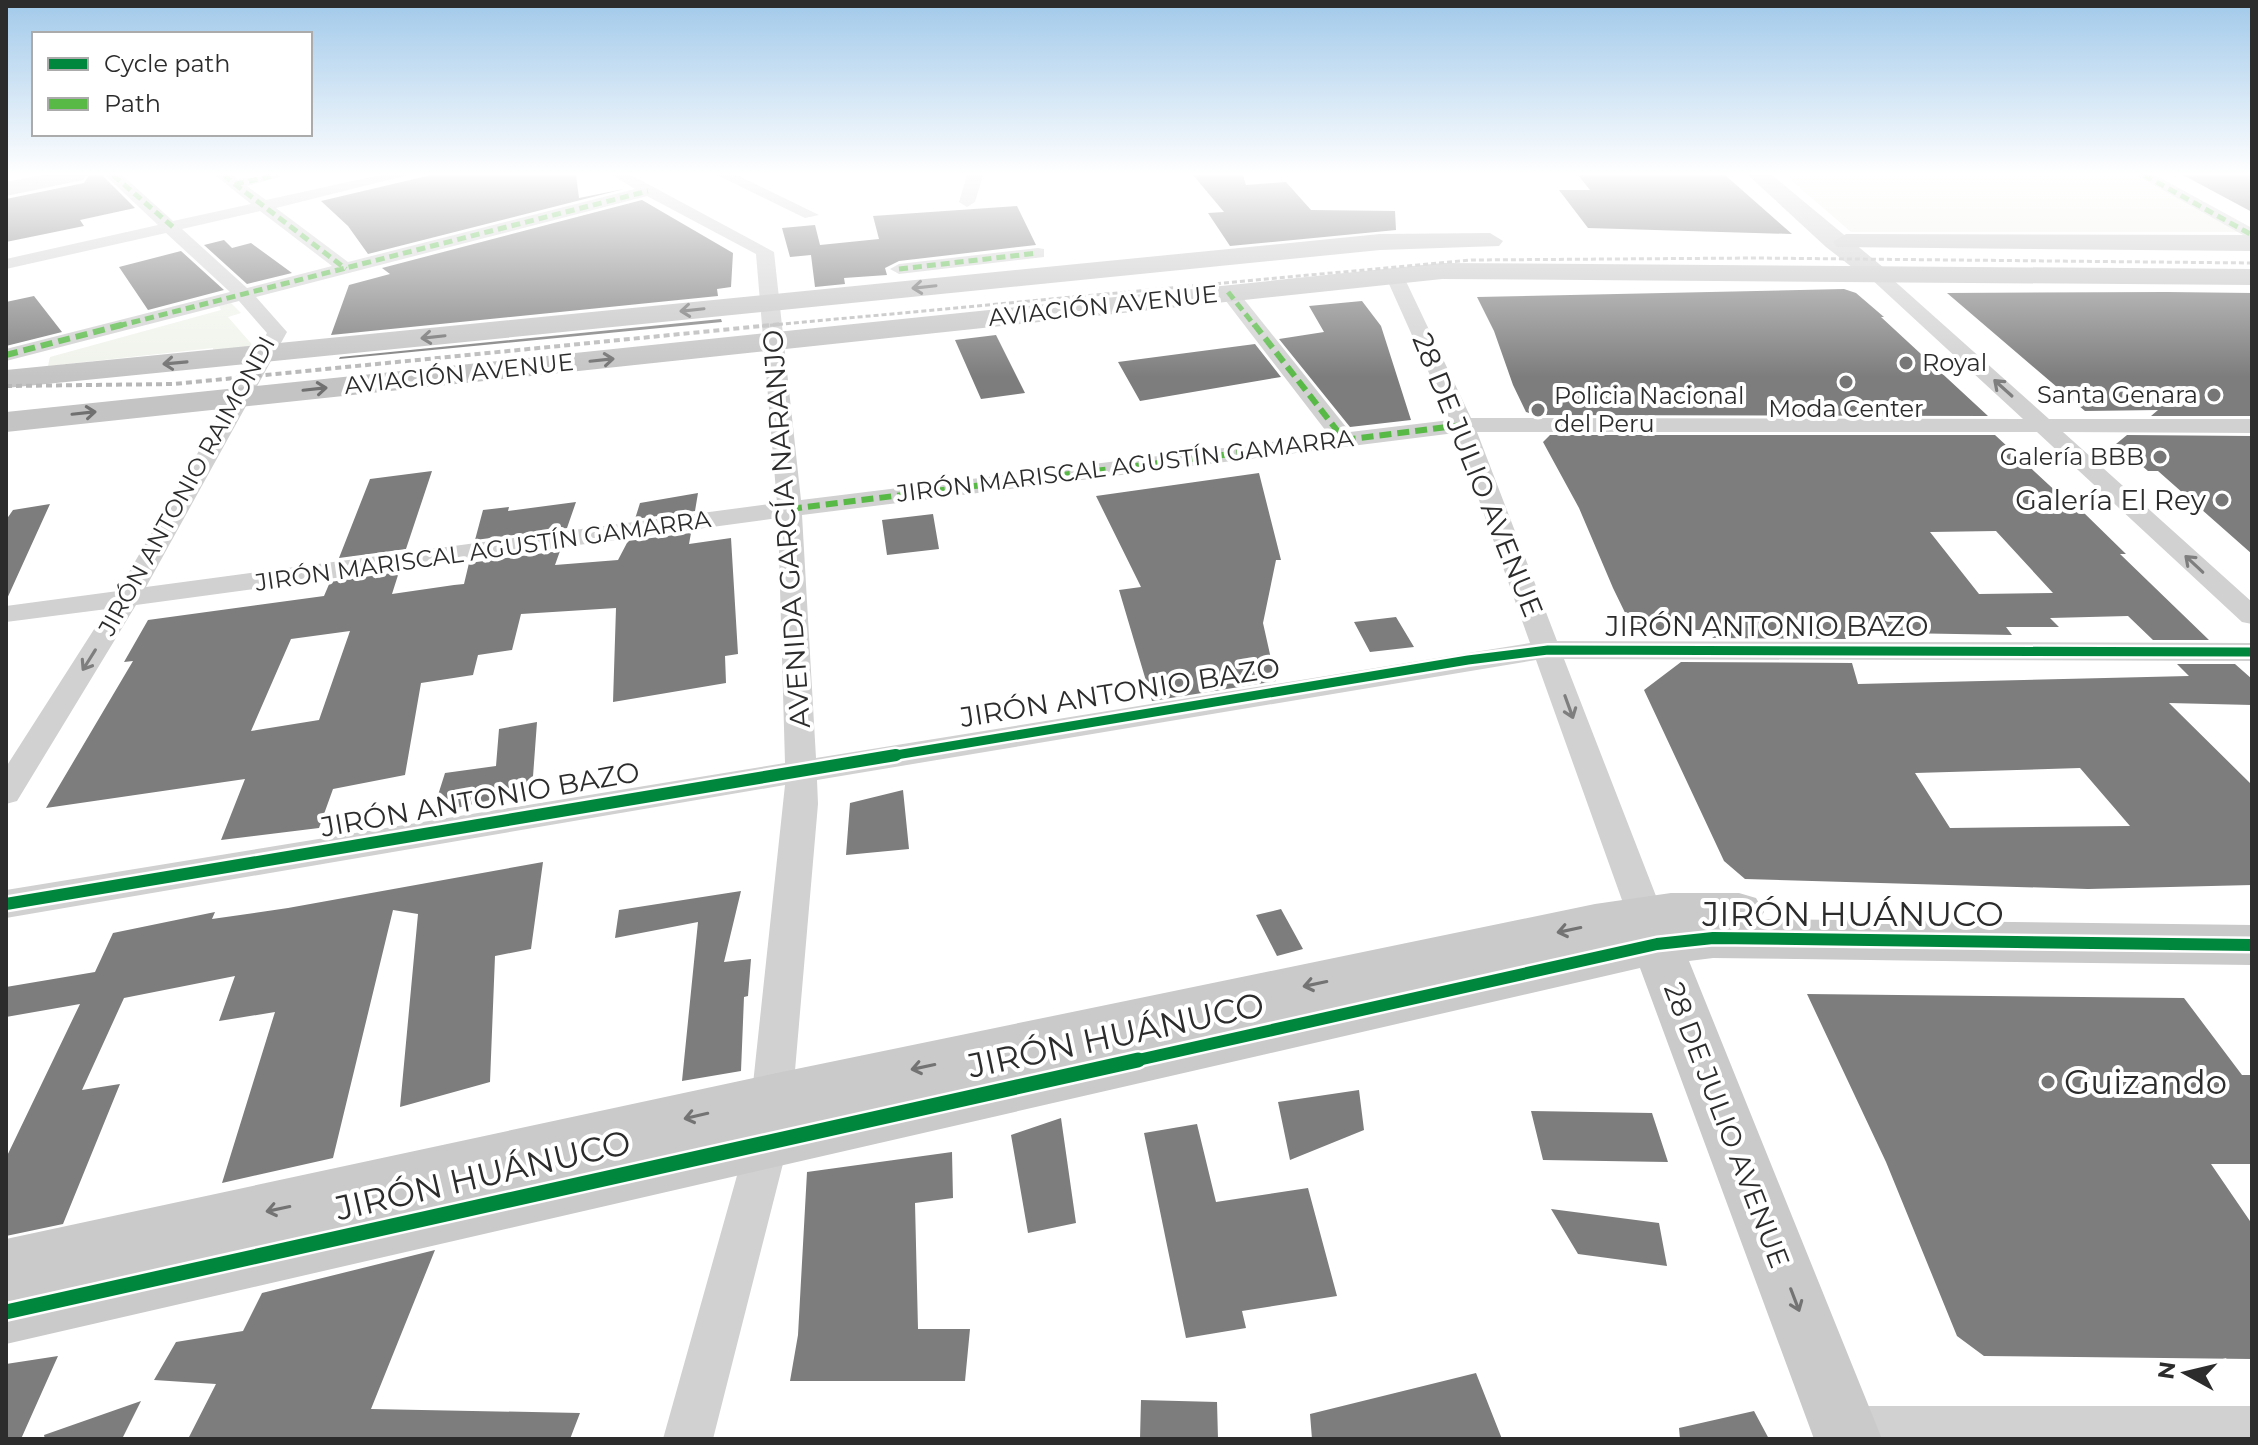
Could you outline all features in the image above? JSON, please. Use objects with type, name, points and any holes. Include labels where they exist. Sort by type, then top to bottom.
[{"type":"main road","name":"AVIACIÓN AVENUE","points":[[6,379],[1376,242]]},
{"type":"main road","name":"28 DE JULIO AVENUE","points":[[1380,242],[1394,275]]},
{"type":"main road","points":[[1394,275],[1414,266],[1419,242]]},
{"type":"main road","points":[[2015,242],[2252,243]]},
{"type":"main road","name":"AVIACIÓN AVENUE","points":[[6,422],[1442,271],[2252,277]]},
{"type":"street","points":[[6,264],[103,242]]},
{"type":"street","name":"JIRÓN ANTONIO RAIMONDI","points":[[6,793],[127,598],[277,332],[189,242]]},
{"type":"street","points":[[311,242],[346,269]]},
{"type":"street","points":[[6,355],[449,242]]},
{"type":"street","name":"AVENIDA GARCÍA NARANJO","points":[[688,1439],[770,1119],[803,769],[790,509],[771,342],[765,252],[747,242]]},
{"type":"street","points":[[1835,242],[1875,273],[2252,616]]},
{"type":"street","points":[[899,269],[1038,253]]},
{"type":"street","name":"28 DE JULIO AVENUE","points":[[1394,275],[1463,425],[1651,929],[1847,1435]]},
{"type":"street","points":[[1228,292],[1343,438]]},
{"type":"street","name":"JIRÓN MARISCAL AGUSTÍN GAMARRA","points":[[6,614],[790,509],[1463,425],[2252,426]]},
{"type":"street","name":"JIRÓN ANTONIO BAZO","points":[[6,904],[1452,662],[1548,650],[2252,652]]},
{"type":"street","name":"JIRÓN HUÁNUCO","points":[[6,1270],[770,1119],[1651,929],[2252,917]]},
{"type":"street","name":"JIRÓN HUÁNUCO","points":[[1651,929],[1713,938],[2252,945]]},
{"type":"street","name":"JIRÓN HUÁNUCO","points":[[6,1312],[770,1119]]},
{"type":"street","points":[[1847,1435],[2252,1431]]},
{"type":"shaded area","points":[[231,303],[241,313],[228,317],[255,348],[213,352],[213,348],[48,366],[50,357],[221,310],[219,306]]},
{"type":"building","points":[[226,242],[232,248],[251,243],[292,273],[247,284],[204,245]]},
{"type":"building","points":[[360,242],[414,242],[368,254]]},
{"type":"building","points":[[480,242],[715,242],[733,253],[731,287],[717,289],[718,296],[331,335],[349,285],[390,274],[382,268]]},
{"type":"building","points":[[786,242],[819,242],[820,245],[1035,242],[1036,245],[899,261],[885,268],[887,275],[844,278],[845,284],[815,287],[811,255],[790,257]]},
{"type":"building","points":[[1228,242],[1267,242],[1230,246]]},
{"type":"building","points":[[181,251],[224,290],[148,310],[119,267]]},
{"type":"building","points":[[1844,289],[1856,293],[1884,317],[1881,317],[1988,416],[1536,415],[1526,412],[1477,297]]},
{"type":"building","points":[[1947,293],[2252,293],[2252,416],[2151,416],[2158,410],[2085,411]]},
{"type":"building","points":[[34,296],[62,332],[6,346],[6,302]]},
{"type":"building","points":[[1362,301],[1381,326],[1411,420],[1350,427],[1279,339],[1324,332],[1309,306]]},
{"type":"building","points":[[721,319],[722,322],[339,359],[340,357]]},
{"type":"building","points":[[996,335],[1025,393],[981,399],[955,340]]},
{"type":"building","points":[[1255,344],[1281,377],[1140,401],[1118,362]]},
{"type":"building","points":[[1550,435],[1995,435],[2076,510],[2081,510],[2126,554],[2120,554],[2209,640],[2153,640],[2128,616],[2050,618],[2059,627],[2006,627],[2012,635],[1844,632],[1846,639],[1712,638],[1724,630],[1643,630],[1630,623],[1579,508],[1543,442]],"holes":[[[1996,531],[2053,593],[1979,594],[1930,532]]]},
{"type":"building","points":[[2127,435],[2252,436],[2252,554],[2158,471],[2148,471],[2116,444]]},
{"type":"building","points":[[432,471],[406,549],[339,558],[370,479]]},
{"type":"building","points":[[1259,473],[1281,560],[1276,560],[1263,623],[1276,681],[1152,701],[1119,590],[1141,587],[1096,496]]},
{"type":"building","points":[[698,493],[695,511],[635,519],[640,503]]},
{"type":"building","points":[[576,502],[567,528],[475,540],[483,510],[509,507],[508,511]]},
{"type":"building","points":[[50,504],[6,601],[6,520],[13,510]]},
{"type":"building","points":[[933,514],[939,549],[887,555],[882,520]]},
{"type":"building","points":[[691,533],[689,544],[731,538],[738,654],[725,656],[726,683],[613,702],[616,608],[521,614],[512,650],[478,655],[473,675],[421,683],[405,775],[333,789],[319,828],[221,840],[245,779],[46,808],[133,661],[124,662],[148,620],[324,596],[330,582],[399,572],[392,594],[464,584],[469,563],[560,551],[555,565],[618,560],[628,541]],"holes":[[[350,631],[319,720],[251,731],[291,639]]]},
{"type":"building","points":[[1396,617],[1414,647],[1370,652],[1354,622]]},
{"type":"building","points":[[1681,662],[1852,663],[1858,684],[2189,676],[2177,664],[2235,664],[2252,679],[2252,705],[2169,703],[2252,785],[2252,885],[2088,889],[1745,879],[1724,861],[1644,690]],"holes":[[[2080,768],[2130,826],[1950,828],[1915,773]]]},
{"type":"building","points":[[537,722],[532,790],[432,814],[445,773],[496,766],[499,729]]},
{"type":"building","points":[[903,790],[909,849],[846,855],[850,803]]},
{"type":"building","points":[[543,862],[531,949],[495,956],[490,1082],[400,1107],[418,914],[393,910],[333,1158],[222,1183],[275,1012],[219,1021],[235,976],[124,998],[82,1090],[120,1084],[63,1224],[6,1236],[6,1158],[80,1004],[6,1017],[6,987],[95,972],[113,933],[215,912],[212,919]]},
{"type":"building","points":[[741,891],[724,962],[751,959],[748,996],[744,997],[741,1071],[682,1081],[698,922],[615,938],[619,910]]},
{"type":"building","points":[[1281,909],[1303,949],[1277,956],[1256,915]]},
{"type":"building","points":[[1807,994],[2184,998],[2242,1075],[2252,1075],[2252,1164],[2211,1164],[2252,1224],[2252,1359],[1984,1356],[1957,1336],[1886,1162]]},
{"type":"building","points":[[1359,1090],[1364,1130],[1290,1160],[1278,1102]]},
{"type":"building","points":[[1531,1111],[1652,1113],[1668,1162],[1543,1160]]},
{"type":"building","points":[[1061,1118],[1076,1223],[1028,1233],[1011,1135]]},
{"type":"building","points":[[1197,1124],[1216,1202],[1308,1188],[1337,1296],[1242,1311],[1246,1328],[1186,1338],[1144,1133]]},
{"type":"building","points":[[952,1152],[953,1198],[915,1203],[918,1329],[970,1329],[965,1381],[790,1381],[798,1335],[807,1172]]},
{"type":"building","points":[[1551,1209],[1659,1223],[1667,1266],[1578,1254]]},
{"type":"building","points":[[435,1250],[371,1409],[580,1413],[570,1439],[188,1439],[216,1384],[154,1380],[176,1342],[243,1331],[262,1293]]},
{"type":"building","points":[[58,1356],[21,1439],[6,1439],[6,1364]]},
{"type":"building","points":[[1476,1373],[1502,1439],[1312,1439],[1310,1414]]},
{"type":"building","points":[[1141,1400],[1217,1402],[1218,1439],[1140,1439]]},
{"type":"building","points":[[141,1401],[122,1439],[45,1439],[44,1435]]},
{"type":"building","points":[[1754,1411],[1769,1439],[1680,1439],[1679,1428]]},
{"type":"railway","points":[[762,326],[1471,260],[1755,258],[2252,263]]},
{"type":"railway","points":[[6,386],[174,384],[782,324]]},
{"type":"marked path","points":[[311,242],[346,269]]},
{"type":"marked path","points":[[6,355],[447,242]]},
{"type":"marked path","points":[[899,269],[1038,253]]},
{"type":"marked path","points":[[1228,292],[1343,438]]},
{"type":"marked path","points":[[790,509],[1463,425]]},
{"type":"cycle path","points":[[6,904],[1468,660],[1548,650],[2252,652]]},
{"type":"cycle path","points":[[6,1312],[1657,944],[1713,938],[2252,945]]},
{"type":"place","name":"Royal","points":[[1906,363]]},
{"type":"place","name":"Moda Center","points":[[1846,382]]},
{"type":"place","name":"Santa Genara","points":[[2214,395]]},
{"type":"place","name":"Policia Nacional del Peru","points":[[1538,410]]},
{"type":"place","name":"Galería BBB","points":[[2160,457]]},
{"type":"place","name":"Galería El Rey","points":[[2222,500]]},
{"type":"place","name":"Guizando","points":[[2048,1082]]}]
